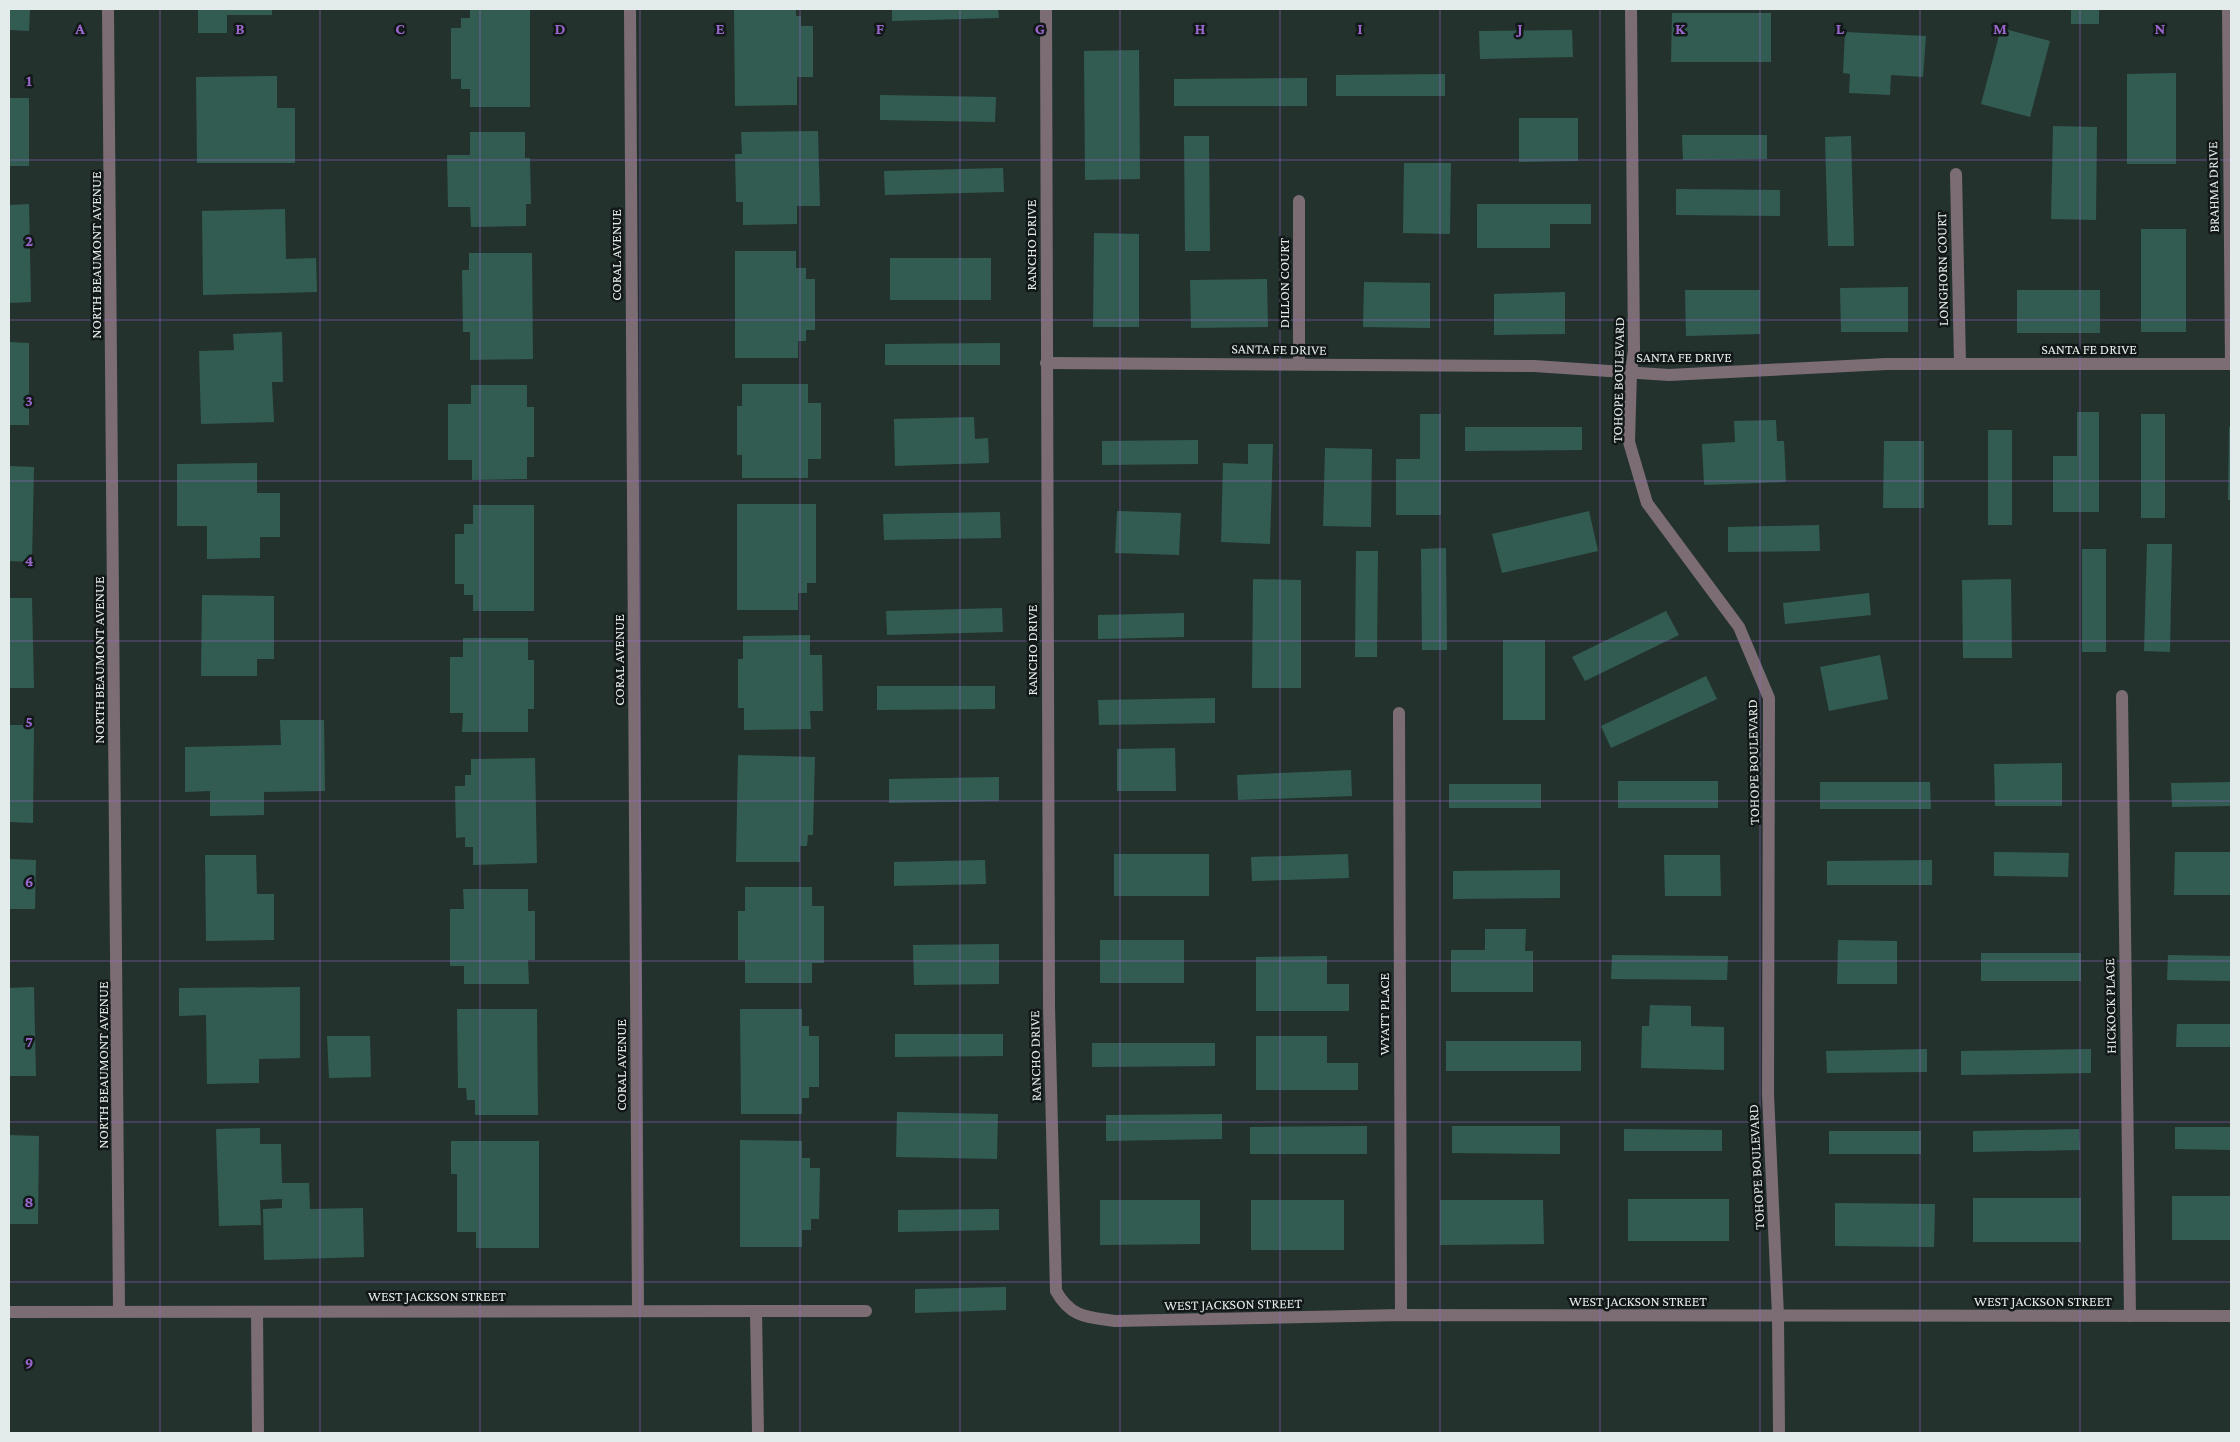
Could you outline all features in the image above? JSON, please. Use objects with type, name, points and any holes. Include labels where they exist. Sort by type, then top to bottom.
[{"type":"street","name":"NORTH BEAUMONT AVENUE","points":[[108,9],[120,1311]]},
{"type":"street","name":"CORAL AVENUE","points":[[630,9],[638,1311]]},
{"type":"street","name":"RANCHO DRIVE","points":[[1046,9],[1049,1006],[1056,1291]]},
{"type":"street","name":"TOHOPE BOULEVARD","points":[[1631,9],[1634,350],[1631,372],[1629,442],[1647,503],[1739,627],[1769,698],[1768,1094],[1778,1316],[1779,1433]]},
{"type":"street","name":"BRAHMA DRIVE","points":[[2228,9],[2231,364]]},
{"type":"street","name":"LONGHORN COURT","points":[[1956,174],[1960,364]]},
{"type":"street","name":"DILLON COURT","points":[[1299,201],[1299,364]]},
{"type":"street","name":"SANTA FE DRIVE","points":[[1046,363],[1534,366],[1669,375],[1886,364],[2231,364]]},
{"type":"street","name":"HICKOCK PLACE","points":[[2122,696],[2130,1316]]},
{"type":"street","name":"WYATT PLACE","points":[[1399,713],[1401,1315]]},
{"type":"street","name":"WEST JACKSON STREET","points":[[1056,1291],[1063,1304],[1081,1316],[1115,1321],[1401,1315],[2231,1316]]},
{"type":"street","name":"WEST JACKSON STREET","points":[[9,1312],[866,1311]]},
{"type":"street","points":[[257,1312],[258,1433]]},
{"type":"street","points":[[756,1312],[758,1433]]},
{"type":"building","points":[[9,9],[30,9],[29,31],[9,30]]},
{"type":"building","points":[[198,9],[272,9],[272,15],[227,15],[227,33],[198,33]]},
{"type":"building","points":[[470,9],[530,9],[530,107],[470,107],[470,89],[461,89],[461,79],[451,79],[451,28],[461,28],[461,18],[470,18]]},
{"type":"building","points":[[734,9],[796,9],[796,16],[801,16],[801,26],[813,26],[813,77],[797,77],[797,105],[735,106]]},
{"type":"building","points":[[892,9],[998,9],[999,18],[892,21]]},
{"type":"building","points":[[2071,9],[2099,9],[2099,24],[2071,24]]},
{"type":"building","points":[[1672,13],[1771,13],[1771,62],[1671,62]]},
{"type":"building","points":[[2001,28],[2050,41],[2030,117],[1981,104]]},
{"type":"building","points":[[1572,30],[1573,57],[1480,59],[1479,31]]},
{"type":"building","points":[[1845,32],[1926,36],[1923,77],[1891,75],[1890,95],[1849,93],[1850,74],[1843,73]]},
{"type":"building","points":[[1139,50],[1140,179],[1085,180],[1084,51]]},
{"type":"building","points":[[2176,73],[2176,164],[2127,164],[2127,74]]},
{"type":"building","points":[[1445,74],[1445,96],[1336,96],[1336,75]]},
{"type":"building","points":[[277,76],[277,108],[295,108],[295,163],[197,163],[196,77]]},
{"type":"building","points":[[1307,78],[1307,106],[1174,106],[1174,79]]},
{"type":"building","points":[[880,95],[996,97],[995,122],[880,120]]},
{"type":"building","points":[[9,98],[29,98],[29,166],[9,166]]},
{"type":"building","points":[[1519,118],[1578,118],[1578,161],[1519,162]]},
{"type":"building","points":[[2053,126],[2097,127],[2096,220],[2051,219]]},
{"type":"building","points":[[818,131],[820,206],[797,206],[797,224],[743,225],[743,202],[736,202],[735,154],[742,154],[741,132]]},
{"type":"building","points":[[470,132],[525,132],[525,158],[530,158],[531,204],[526,204],[526,226],[471,227],[470,207],[448,207],[447,155],[470,155]]},
{"type":"building","points":[[1682,135],[1767,135],[1767,159],[1683,160]]},
{"type":"building","points":[[1184,136],[1209,136],[1210,251],[1185,251]]},
{"type":"building","points":[[1851,136],[1854,246],[1828,246],[1825,137]]},
{"type":"building","points":[[1404,163],[1451,163],[1450,234],[1403,233]]},
{"type":"building","points":[[1003,168],[1004,192],[885,195],[884,171]]},
{"type":"building","points":[[1676,189],[1780,190],[1780,216],[1676,215]]},
{"type":"building","points":[[29,204],[31,302],[9,303],[9,205]]},
{"type":"building","points":[[1477,204],[1591,204],[1591,224],[1550,224],[1550,248],[1477,248]]},
{"type":"building","points":[[285,209],[286,259],[316,258],[317,292],[203,295],[202,211]]},
{"type":"building","points":[[2141,229],[2186,229],[2186,332],[2141,332]]},
{"type":"building","points":[[1094,233],[1139,234],[1139,327],[1093,327]]},
{"type":"building","points":[[735,251],[796,251],[796,268],[806,268],[806,279],[815,279],[815,330],[806,330],[806,341],[798,341],[798,358],[735,358]]},
{"type":"building","points":[[469,253],[532,253],[533,359],[470,360],[470,332],[463,332],[462,270],[469,270]]},
{"type":"building","points":[[890,258],[991,258],[991,300],[890,300]]},
{"type":"building","points":[[1267,279],[1268,327],[1191,328],[1190,280]]},
{"type":"building","points":[[1364,282],[1430,283],[1430,328],[1363,327]]},
{"type":"building","points":[[1908,287],[1908,332],[1841,332],[1840,288]]},
{"type":"building","points":[[1685,290],[1760,290],[1760,334],[1686,336]]},
{"type":"building","points":[[2017,290],[2100,290],[2100,333],[2017,333]]},
{"type":"building","points":[[1565,292],[1565,334],[1494,335],[1494,294]]},
{"type":"building","points":[[282,332],[283,382],[272,382],[274,422],[201,424],[199,351],[234,350],[233,334]]},
{"type":"building","points":[[9,342],[29,343],[29,425],[9,425]]},
{"type":"building","points":[[1000,343],[1000,365],[885,365],[885,344]]},
{"type":"building","points":[[742,384],[808,384],[808,403],[821,403],[821,459],[808,459],[808,478],[742,478],[742,455],[737,455],[737,406],[742,406]]},
{"type":"building","points":[[471,385],[527,385],[527,407],[534,407],[534,457],[527,457],[527,479],[472,480],[472,460],[448,460],[448,404],[471,404]]},
{"type":"building","points":[[2077,412],[2099,412],[2099,512],[2053,512],[2053,456],[2077,456]]},
{"type":"building","points":[[1420,414],[1441,414],[1441,515],[1396,515],[1396,459],[1420,459]]},
{"type":"building","points":[[2141,414],[2165,414],[2165,518],[2141,518]]},
{"type":"building","points":[[974,417],[975,439],[988,438],[989,463],[895,466],[894,419]]},
{"type":"building","points":[[1776,420],[1777,441],[1784,441],[1786,482],[1704,485],[1702,444],[1735,442],[1734,421]]},
{"type":"building","points":[[1465,427],[1582,427],[1582,450],[1465,451]]},
{"type":"building","points":[[2229,427],[2231,427],[2231,500],[2228,500]]},
{"type":"building","points":[[1988,430],[2012,430],[2012,525],[1988,525]]},
{"type":"building","points":[[1198,440],[1198,464],[1102,465],[1102,441]]},
{"type":"building","points":[[1884,441],[1924,441],[1924,508],[1883,508]]},
{"type":"building","points":[[1248,444],[1273,444],[1270,544],[1221,542],[1223,463],[1248,464]]},
{"type":"building","points":[[1325,448],[1372,449],[1371,527],[1323,526]]},
{"type":"building","points":[[257,463],[257,493],[280,493],[280,537],[260,537],[260,558],[207,559],[207,526],[177,526],[177,464]]},
{"type":"building","points":[[9,466],[34,467],[32,562],[9,561]]},
{"type":"building","points":[[737,504],[816,504],[816,583],[807,583],[807,593],[798,593],[798,610],[737,610]]},
{"type":"building","points":[[473,505],[534,505],[534,611],[473,611],[473,595],[464,595],[464,584],[455,584],[455,534],[464,534],[464,524],[473,524]]},
{"type":"building","points":[[1117,511],[1181,513],[1179,555],[1115,553]]},
{"type":"building","points":[[1589,511],[1598,551],[1502,573],[1492,534]]},
{"type":"building","points":[[1000,512],[1001,538],[884,540],[883,514]]},
{"type":"building","points":[[1819,525],[1820,551],[1728,552],[1728,527]]},
{"type":"building","points":[[2147,544],[2172,544],[2170,652],[2144,651]]},
{"type":"building","points":[[1446,548],[1447,650],[1422,650],[1421,549]]},
{"type":"building","points":[[2082,549],[2106,549],[2106,652],[2082,652]]},
{"type":"building","points":[[1356,551],[1378,551],[1377,657],[1355,657]]},
{"type":"building","points":[[1253,579],[1301,580],[1301,688],[1252,688]]},
{"type":"building","points":[[2011,579],[2012,658],[1963,658],[1962,580]]},
{"type":"building","points":[[1869,593],[1871,615],[1785,624],[1783,603]]},
{"type":"building","points":[[202,595],[274,596],[274,659],[257,659],[257,676],[201,676]]},
{"type":"building","points":[[9,598],[32,598],[34,688],[9,688]]},
{"type":"building","points":[[1002,608],[1003,632],[887,635],[886,611]]},
{"type":"building","points":[[1666,611],[1679,635],[1585,681],[1572,657]]},
{"type":"building","points":[[1184,613],[1184,637],[1098,639],[1098,615]]},
{"type":"building","points":[[810,635],[810,655],[822,655],[823,711],[810,711],[811,729],[744,730],[744,708],[738,708],[738,659],[743,659],[743,636]]},
{"type":"building","points":[[463,638],[528,638],[528,660],[534,660],[534,709],[528,709],[528,732],[462,732],[463,713],[450,713],[450,657],[463,657]]},
{"type":"building","points":[[1503,640],[1545,640],[1545,720],[1503,720]]},
{"type":"building","points":[[1880,655],[1888,699],[1829,711],[1820,667]]},
{"type":"building","points":[[1706,676],[1717,699],[1611,748],[1601,726]]},
{"type":"building","points":[[877,686],[995,686],[995,709],[877,710]]},
{"type":"building","points":[[1215,698],[1215,723],[1099,725],[1098,700]]},
{"type":"building","points":[[280,720],[324,720],[325,791],[264,792],[264,815],[210,816],[210,791],[185,792],[185,747],[281,745]]},
{"type":"building","points":[[9,725],[34,725],[33,823],[9,822]]},
{"type":"building","points":[[1175,748],[1176,791],[1117,791],[1117,749]]},
{"type":"building","points":[[738,755],[815,757],[813,835],[808,835],[807,846],[800,846],[800,862],[736,862]]},
{"type":"building","points":[[535,758],[537,863],[473,865],[473,847],[465,847],[465,837],[456,838],[455,786],[465,786],[465,775],[471,775],[471,759]]},
{"type":"building","points":[[2062,763],[2062,806],[1995,806],[1994,764]]},
{"type":"building","points":[[1351,770],[1352,796],[1238,800],[1237,775]]},
{"type":"building","points":[[999,777],[999,801],[889,803],[889,779]]},
{"type":"building","points":[[1618,781],[1718,781],[1718,808],[1618,808]]},
{"type":"building","points":[[1820,782],[1930,782],[1931,809],[1820,809]]},
{"type":"building","points":[[2231,782],[2231,806],[2172,807],[2171,783]]},
{"type":"building","points":[[1449,784],[1541,784],[1541,808],[1449,808]]},
{"type":"building","points":[[1994,852],[2069,853],[2068,877],[1994,876]]},
{"type":"building","points":[[2175,852],[2231,852],[2231,895],[2174,895]]},
{"type":"building","points":[[1114,854],[1209,854],[1209,896],[1114,896]]},
{"type":"building","points":[[1348,854],[1349,878],[1252,881],[1251,857]]},
{"type":"building","points":[[205,855],[256,855],[257,894],[274,894],[274,940],[206,941]]},
{"type":"building","points":[[1664,855],[1720,855],[1721,896],[1665,896]]},
{"type":"building","points":[[9,859],[36,860],[35,909],[9,909]]},
{"type":"building","points":[[985,860],[986,884],[894,886],[894,862]]},
{"type":"building","points":[[1932,860],[1932,885],[1827,885],[1827,861]]},
{"type":"building","points":[[1560,870],[1560,898],[1453,899],[1453,871]]},
{"type":"building","points":[[745,887],[812,887],[812,906],[824,906],[824,963],[812,963],[812,983],[745,983],[745,960],[738,960],[738,911],[745,911]]},
{"type":"building","points":[[463,889],[528,889],[528,911],[535,911],[535,960],[528,960],[529,984],[464,984],[464,966],[450,966],[450,909],[464,909]]},
{"type":"building","points":[[1485,929],[1526,929],[1525,951],[1533,951],[1533,992],[1451,992],[1451,950],[1485,950]]},
{"type":"building","points":[[1100,940],[1184,940],[1184,983],[1100,983]]},
{"type":"building","points":[[1838,940],[1897,941],[1897,984],[1837,984]]},
{"type":"building","points":[[999,944],[999,984],[914,985],[913,945]]},
{"type":"building","points":[[1981,953],[2081,953],[2081,981],[1981,981]]},
{"type":"building","points":[[1612,955],[1728,956],[1727,980],[1611,979]]},
{"type":"building","points":[[2168,955],[2231,956],[2231,981],[2167,980]]},
{"type":"building","points":[[1327,956],[1327,984],[1349,984],[1349,1011],[1256,1011],[1256,957]]},
{"type":"building","points":[[34,987],[36,1076],[9,1076],[9,988]]},
{"type":"building","points":[[300,987],[300,1058],[259,1059],[259,1083],[207,1084],[206,1015],[179,1016],[179,988]]},
{"type":"building","points":[[1650,1005],[1691,1006],[1691,1026],[1724,1027],[1724,1070],[1641,1068],[1642,1026],[1649,1026]]},
{"type":"building","points":[[457,1009],[537,1009],[538,1115],[475,1115],[475,1100],[467,1100],[466,1088],[458,1088]]},
{"type":"building","points":[[740,1009],[802,1009],[802,1026],[809,1026],[809,1036],[819,1036],[819,1087],[809,1087],[809,1098],[802,1098],[802,1114],[741,1114]]},
{"type":"building","points":[[2177,1024],[2231,1024],[2231,1047],[2176,1047]]},
{"type":"building","points":[[895,1034],[1003,1034],[1003,1056],[895,1057]]},
{"type":"building","points":[[327,1036],[370,1036],[371,1077],[329,1078]]},
{"type":"building","points":[[1256,1036],[1327,1036],[1327,1063],[1358,1063],[1358,1090],[1256,1090]]},
{"type":"building","points":[[1446,1041],[1581,1041],[1581,1071],[1446,1071]]},
{"type":"building","points":[[1092,1043],[1215,1043],[1215,1066],[1092,1067]]},
{"type":"building","points":[[1927,1049],[1927,1072],[1827,1073],[1826,1051]]},
{"type":"building","points":[[2091,1049],[2091,1073],[1961,1075],[1961,1051]]},
{"type":"building","points":[[897,1112],[998,1114],[997,1159],[896,1157]]},
{"type":"building","points":[[1222,1114],[1222,1139],[1106,1141],[1106,1115]]},
{"type":"building","points":[[1367,1126],[1367,1154],[1250,1154],[1250,1127]]},
{"type":"building","points":[[1452,1126],[1560,1126],[1560,1154],[1452,1153]]},
{"type":"building","points":[[2175,1127],[2231,1127],[2231,1150],[2175,1149]]},
{"type":"building","points":[[260,1128],[260,1144],[281,1144],[282,1183],[309,1183],[310,1209],[363,1208],[364,1257],[264,1260],[263,1209],[282,1208],[282,1199],[260,1200],[261,1225],[219,1226],[216,1129]]},
{"type":"building","points":[[1624,1129],[1722,1130],[1722,1151],[1624,1151]]},
{"type":"building","points":[[2079,1129],[2080,1150],[1973,1152],[1973,1131]]},
{"type":"building","points":[[1829,1131],[1921,1131],[1921,1154],[1829,1154]]},
{"type":"building","points":[[9,1135],[39,1136],[38,1224],[9,1224]]},
{"type":"building","points":[[740,1140],[802,1141],[802,1158],[810,1158],[810,1168],[820,1168],[819,1219],[811,1219],[811,1230],[802,1230],[802,1247],[740,1247]]},
{"type":"building","points":[[451,1141],[539,1141],[539,1248],[476,1248],[476,1232],[457,1232],[457,1174],[451,1174]]},
{"type":"building","points":[[2172,1196],[2231,1196],[2231,1240],[2172,1240]]},
{"type":"building","points":[[1973,1198],[2081,1198],[2081,1242],[1973,1242]]},
{"type":"building","points":[[1628,1199],[1729,1199],[1729,1241],[1628,1241]]},
{"type":"building","points":[[1100,1200],[1200,1200],[1200,1244],[1100,1245]]},
{"type":"building","points":[[1251,1200],[1344,1200],[1344,1250],[1251,1250]]},
{"type":"building","points":[[1440,1200],[1543,1200],[1544,1244],[1440,1245]]},
{"type":"building","points":[[1835,1203],[1935,1204],[1934,1247],[1835,1246]]},
{"type":"building","points":[[999,1209],[999,1230],[898,1232],[898,1210]]},
{"type":"building","points":[[1006,1287],[1006,1310],[915,1313],[915,1289]]}]
